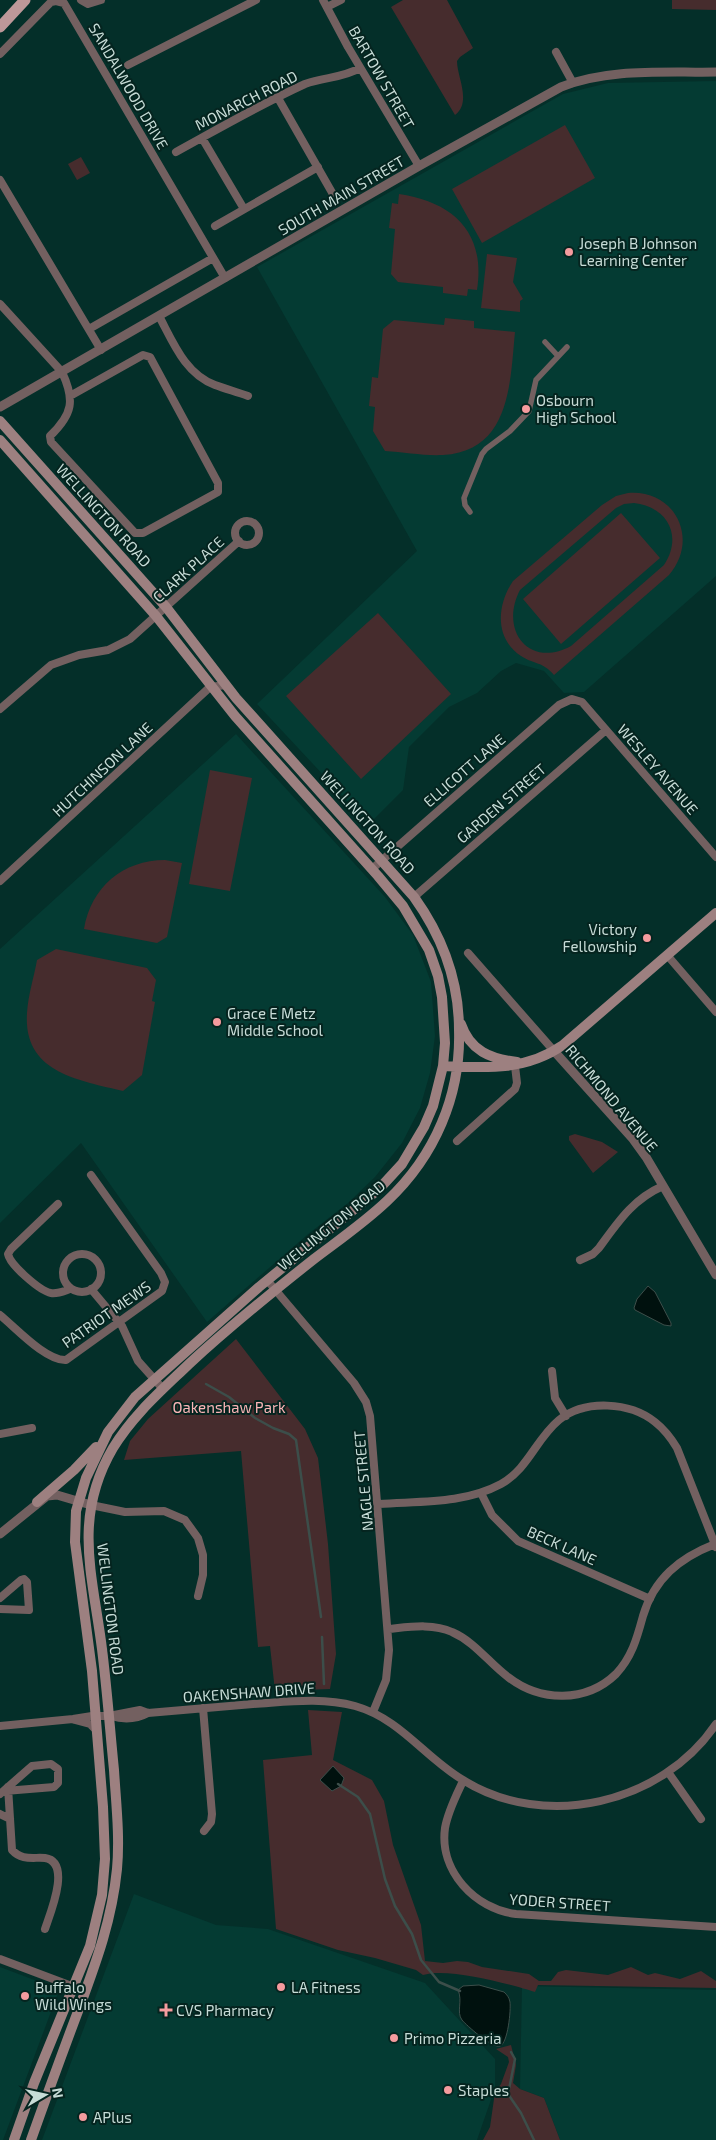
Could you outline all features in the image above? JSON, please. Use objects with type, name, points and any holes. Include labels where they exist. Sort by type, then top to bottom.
[{"type":"main road","points":[[0,16],[16,0]]},
{"type":"main road","points":[[0,27],[25,0]]},
{"type":"main road","name":"WELLINGTON ROAD","points":[[0,421],[166,607],[226,685],[414,897],[433,926],[449,965],[459,1020],[458,1066],[453,1095],[438,1132],[417,1168],[387,1201],[275,1290],[162,1389],[138,1413],[111,1452],[91,1505],[87,1552],[102,1650],[109,1716],[118,1830],[118,1867],[108,1924],[31,2140]]},
{"type":"main road","name":"WELLINGTON ROAD","points":[[0,440],[156,616],[210,687],[403,906],[416,926],[434,964],[442,996],[444,1020],[443,1066],[433,1106],[424,1127],[402,1164],[379,1189],[267,1280],[128,1405],[107,1435],[93,1462],[78,1501],[75,1520],[76,1562],[86,1624],[97,1731],[104,1822],[104,1880],[96,1926],[84,1964],[34,2083],[14,2140]]},
{"type":"main road","points":[[443,1066],[481,1068],[515,1066],[554,1051],[716,912]]},
{"type":"main road","points":[[459,1020],[470,1042],[480,1052],[503,1060],[526,1063]]},
{"type":"main road","points":[[37,1502],[85,1460],[107,1435]]},
{"type":"street","points":[[80,0],[90,4],[101,0]]},
{"type":"street","points":[[128,66],[256,0]]},
{"type":"street","points":[[325,4],[342,0]]},
{"type":"street","name":"SANDALWOOD DRIVE","points":[[0,54],[51,2],[64,3],[225,278]]},
{"type":"street","name":"BARTOW STREET","points":[[325,4],[360,68],[419,166]]},
{"type":"street","points":[[556,52],[573,83]]},
{"type":"street","name":"MONARCH ROAD","points":[[176,152],[310,83],[348,75],[360,68]]},
{"type":"street","name":"SOUTH MAIN STREET","points":[[0,408],[532,102],[591,77],[620,74],[716,72]]},
{"type":"street","points":[[278,98],[334,196]]},
{"type":"street","points":[[202,138],[244,209]]},
{"type":"street","points":[[215,226],[318,167]]},
{"type":"street","points":[[0,180],[101,350]]},
{"type":"street","points":[[89,329],[213,258]]},
{"type":"street","points":[[0,304],[62,372],[70,396],[70,410],[61,426],[50,436],[51,442],[136,533],[143,534],[218,492],[218,484],[150,357],[143,355],[70,396]]},
{"type":"street","points":[[159,316],[177,351],[194,372],[214,385],[248,396]]},
{"type":"street","points":[[545,342],[558,356]]},
{"type":"street","points":[[470,512],[465,505],[464,498],[482,454],[510,431],[529,411],[536,380],[567,347]]},
{"type":"street","name":"CLARK PLACE","points":[[0,709],[51,665],[70,657],[101,652],[119,645],[136,634],[239,541]]},
{"type":"street","points":[[210,687],[226,685]]},
{"type":"street","name":"HUTCHINSON LANE","points":[[0,881],[210,687]]},
{"type":"street","name":"ELLICOTT LANE","points":[[372,869],[559,705],[567,700],[578,700]]},
{"type":"street","name":"WESLEY AVENUE","points":[[578,700],[582,702],[716,857]]},
{"type":"street","name":"GARDEN STREET","points":[[414,897],[606,730]]},
{"type":"street","name":"RICHMOND AVENUE","points":[[468,953],[633,1139],[716,1275]]},
{"type":"street","points":[[667,955],[716,1012]]},
{"type":"street","points":[[457,1141],[515,1089],[517,1083],[515,1066]]},
{"type":"street","name":"PATRIOT MEWS","points":[[0,1315],[47,1354],[61,1360],[70,1359],[162,1291],[165,1282],[90,1174]]},
{"type":"street","points":[[580,1260],[593,1254],[599,1248],[631,1206],[651,1191],[663,1186]]},
{"type":"street","points":[[58,1204],[8,1254],[12,1264],[44,1291],[56,1293],[70,1289],[80,1292],[91,1289],[99,1280],[100,1270],[93,1258],[84,1254],[70,1258],[64,1266],[64,1281],[70,1289]]},
{"type":"street","name":"NAGLE STREET","points":[[267,1280],[354,1383],[363,1397],[370,1416],[379,1504],[388,1628],[388,1665],[383,1687],[373,1712]]},
{"type":"street","points":[[91,1289],[119,1323],[130,1341],[138,1361],[162,1389]]},
{"type":"street","points":[[552,1372],[555,1398],[566,1416]]},
{"type":"street","points":[[379,1504],[456,1499],[481,1493],[511,1478],[528,1460],[554,1426],[566,1416],[591,1407],[615,1406],[636,1411],[656,1422],[677,1448],[715,1545],[694,1553],[672,1568],[661,1579],[650,1599],[635,1645],[625,1663],[604,1684],[571,1696],[551,1695],[525,1688],[504,1674],[470,1643],[448,1630],[432,1627],[388,1628]]},
{"type":"street","points":[[0,1434],[32,1428]]},
{"type":"street","name":"BECK LANE","points":[[481,1493],[492,1515],[518,1541],[650,1599]]},
{"type":"street","points":[[0,1534],[37,1502],[51,1495],[125,1512],[158,1510],[174,1514],[185,1520],[198,1538],[203,1554],[198,1596]]},
{"type":"street","points":[[0,1609],[29,1610],[28,1584],[24,1579],[1,1595]]},
{"type":"street","name":"OAKENSHAW DRIVE","points":[[0,1726],[73,1719],[82,1716],[109,1716],[140,1710],[148,1713],[323,1700],[348,1704],[373,1712],[398,1727],[463,1781],[513,1800],[547,1806],[572,1806],[599,1802],[626,1794],[668,1772],[698,1746],[716,1724]]},
{"type":"street","points":[[203,1708],[212,1814],[211,1822],[204,1831]]},
{"type":"street","points":[[73,1719],[90,1724],[97,1731]]},
{"type":"street","points":[[52,1764],[56,1765],[58,1769],[58,1783],[54,1787],[4,1791],[32,1766],[52,1764]]},
{"type":"street","points":[[668,1772],[701,1819]]},
{"type":"street","name":"YODER STREET","points":[[463,1781],[447,1819],[445,1846],[456,1875],[465,1888],[479,1901],[502,1911],[516,1914],[716,1927]]},
{"type":"street","points":[[4,1791],[14,1852],[25,1858],[48,1859],[55,1864],[58,1870],[57,1888],[45,1929]]},
{"type":"street","points":[[0,1814],[10,1819]]},
{"type":"street","points":[[0,1959],[85,1991]]},
{"type":"shaded area","name":"Osbourn High School","points":[[716,81],[716,576],[584,692],[564,693],[544,671],[516,663],[501,671],[477,693],[449,707],[409,747],[403,790],[369,824],[257,704],[417,551],[257,267],[563,94],[608,83]]},
{"type":"shaded area","name":"Grace E Metz Middle School","points":[[236,734],[385,897],[413,935],[431,982],[435,1036],[430,1073],[420,1108],[402,1143],[375,1177],[348,1203],[307,1235],[207,1322],[81,1143],[0,1223],[0,949]]},
{"type":"shaded area","points":[[648,1286],[655,1292],[671,1326],[664,1325],[635,1310],[637,1299]]},
{"type":"shaded area","points":[[333,1766],[344,1778],[341,1786],[332,1791],[320,1780]]},
{"type":"shaded area","points":[[134,1894],[216,1925],[268,1929],[425,1983],[495,2059],[495,2088],[477,2140],[42,2140]]},
{"type":"shaded area","points":[[0,1967],[53,1987],[58,1993],[3,2140],[0,2140]]},
{"type":"shaded area","points":[[479,1985],[504,1992],[509,1999],[508,2026],[503,2044],[500,2046],[492,2044],[480,2036],[464,2023],[460,2017],[458,1990],[463,1986]]},
{"type":"shaded area","points":[[522,1986],[716,1990],[716,2140],[560,2140],[544,2098],[520,2089]]},
{"type":"green space","points":[[403,0],[447,0],[473,48],[457,61],[463,96],[460,110],[455,115],[391,7]]},
{"type":"green space","points":[[672,0],[716,0],[716,10],[672,9]]},
{"type":"green space","points":[[565,125],[595,178],[482,243],[452,189]]},
{"type":"green space","points":[[81,157],[90,173],[77,180],[68,164]]},
{"type":"green space","points":[[399,194],[435,204],[462,223],[471,236],[476,252],[478,270],[477,290],[468,289],[467,296],[443,293],[443,287],[398,282],[391,274],[395,229],[389,228],[392,203],[398,204]]},
{"type":"green space","points":[[487,254],[517,258],[513,282],[523,299],[520,301],[520,312],[481,308]]},
{"type":"green space","points":[[445,318],[474,321],[474,328],[515,332],[508,392],[503,411],[494,428],[482,441],[465,451],[436,455],[385,451],[373,431],[375,407],[369,406],[372,377],[378,378],[383,329],[394,320],[444,325]]},
{"type":"green space","points":[[628,493],[645,494],[659,499],[670,508],[678,519],[682,532],[682,546],[678,561],[669,575],[554,675],[542,665],[521,656],[512,649],[506,640],[502,631],[501,621],[504,600],[513,581],[602,505],[616,496]],"holes":[[[634,503],[656,510],[663,517],[669,525],[672,534],[670,554],[664,565],[571,646],[556,652],[542,653],[531,649],[522,642],[516,631],[513,619],[514,605],[520,590],[616,508],[624,504]]]},
{"type":"green space","points":[[621,513],[660,558],[561,644],[523,599]]},
{"type":"green space","points":[[378,613],[451,694],[361,779],[286,696]]},
{"type":"green space","points":[[210,770],[252,778],[230,891],[189,884]]},
{"type":"green space","points":[[165,860],[182,863],[167,937],[157,943],[84,929],[94,901],[111,879],[136,865],[150,861]]},
{"type":"green space","points":[[56,949],[147,968],[156,980],[152,1001],[155,1002],[142,1075],[123,1091],[89,1083],[57,1070],[44,1061],[34,1049],[28,1033],[27,1013],[31,986],[37,960]]},
{"type":"green space","points":[[575,1134],[602,1142],[618,1152],[593,1173],[569,1140],[569,1136]]},
{"type":"green space","name":"Oakenshaw Park","points":[[236,1339],[305,1429],[318,1458],[328,1544],[336,1654],[330,1689],[275,1691],[270,1646],[258,1647],[241,1451],[124,1460],[130,1441],[148,1419]]},
{"type":"green space","points":[[308,1710],[342,1712],[333,1760],[372,1780],[384,1801],[393,1845],[421,1925],[425,1961],[443,1963],[468,1962],[482,1967],[529,1974],[539,1981],[551,1981],[558,1972],[566,1970],[608,1975],[631,1967],[648,1975],[655,1973],[680,1979],[701,1971],[716,1981],[716,1988],[538,1985],[535,1992],[495,1981],[462,1975],[434,1973],[423,1975],[416,1970],[338,1950],[276,1929],[263,1760],[312,1755]]},
{"type":"green space","points":[[511,2045],[516,2065],[513,2083],[520,2089],[544,2098],[560,2140],[483,2140],[490,2127],[495,2092],[501,2084],[509,2062],[508,2057],[496,2049]]},
{"type":"waterway","points":[[206,1384],[229,1397],[255,1418],[289,1434],[296,1440],[321,1617]]},
{"type":"waterway","points":[[322,1637],[324,1684]]},
{"type":"waterway","points":[[338,1784],[358,1797],[370,1814],[385,1879],[395,1906],[412,1934],[421,1960],[439,1982],[460,1991]]},
{"type":"waterway","points":[[511,2052],[515,2059],[508,2094],[521,2113],[534,2140]]},
{"type":"place","name":"Joseph B Johnson Learning Center","points":[[569,252]]},
{"type":"place","name":"Osbourn High School","points":[[526,409]]},
{"type":"place","name":"Victory Fellowship","points":[[647,938]]},
{"type":"place","name":"Grace E Metz Middle School","points":[[217,1022]]},
{"type":"place","name":"LA Fitness","points":[[281,1987]]},
{"type":"place","name":"Buffalo Wild Wings","points":[[25,1996]]},
{"type":"place","name":"CVS Pharmacy","points":[[166,2010]]},
{"type":"place","name":"Primo Pizzeria","points":[[394,2038]]},
{"type":"place","name":"Staples","points":[[448,2090]]},
{"type":"place","name":"APlus","points":[[83,2117]]}]
